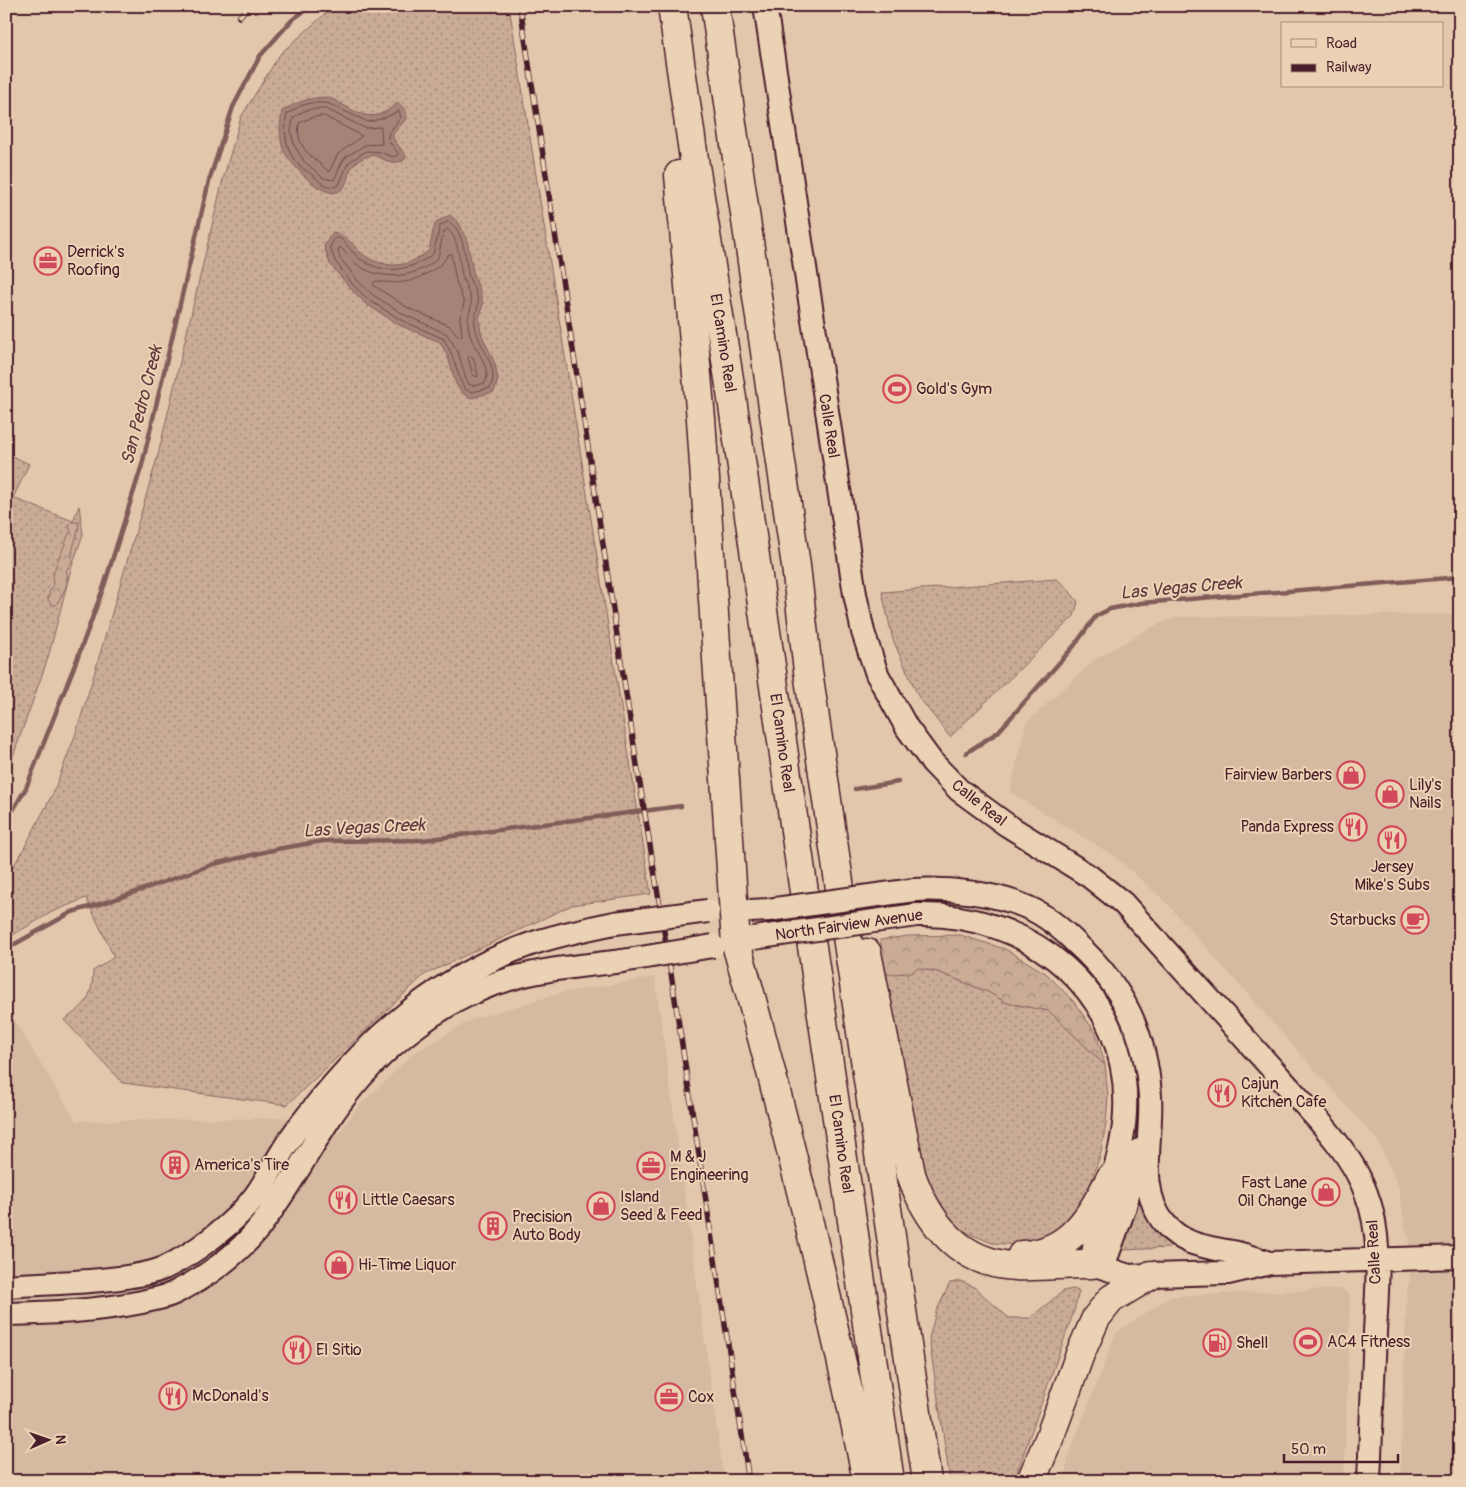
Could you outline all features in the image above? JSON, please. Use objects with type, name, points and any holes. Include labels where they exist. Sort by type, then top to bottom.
[{"type":"highway","name":"El Camino Real","points":[[672,6],[890,1481]]},
{"type":"highway","points":[[715,6],[796,566],[808,671],[927,1481]]},
{"type":"highway","points":[[678,52],[674,114],[714,597],[730,911],[734,943],[750,992],[795,1168],[846,1378],[867,1481]]},
{"type":"highway","points":[[828,807],[866,947],[911,1174],[924,1206],[934,1221],[952,1240],[986,1260],[1005,1265],[1098,1266],[1042,1435],[1030,1481]]},
{"type":"highway","points":[[952,1240],[972,1248],[1006,1255],[1028,1255],[1046,1250],[1070,1236],[1085,1222],[1111,1177]]},
{"type":"highway","points":[[1030,1481],[1049,1439],[1080,1354],[1096,1318],[1111,1299],[1150,1275]]},
{"type":"main road","name":"Calle Real","points":[[764,6],[855,594],[863,632],[877,674],[907,728],[932,762],[959,790],[1007,825],[1089,876],[1123,903],[1321,1123],[1340,1146],[1356,1171],[1366,1193],[1375,1229],[1377,1260],[1369,1481]]},
{"type":"main road","name":"North Fairview Avenue","points":[[6,1286],[98,1281],[141,1275],[163,1268],[180,1259],[224,1229],[248,1205],[278,1160],[284,1147],[336,1080],[373,1041],[411,1010],[469,972],[509,953],[553,937],[615,923],[730,911],[768,910],[914,890],[948,890],[994,897],[1018,904],[1041,915],[1062,930],[1084,950],[1114,984],[1138,1032],[1147,1069],[1150,1099],[1148,1174],[1150,1190],[1154,1206],[1164,1223],[1179,1237],[1197,1245],[1253,1257],[1270,1263]]},
{"type":"main road","name":"North Fairview Avenue","points":[[6,1314],[112,1307],[167,1296],[182,1289],[216,1267],[236,1251],[258,1228],[278,1201],[337,1108],[358,1082],[381,1058],[412,1031],[461,999],[508,979],[545,971],[917,914],[970,918],[1019,935],[1048,952],[1060,962],[1085,988],[1101,1012],[1112,1036],[1123,1076],[1125,1095],[1124,1129],[1099,1222],[1098,1266]]},
{"type":"main road","name":"North Fairview Avenue","points":[[1098,1266],[1124,1209],[1140,1148],[1149,1123]]},
{"type":"main road","name":"North Fairview Avenue","points":[[1098,1266],[1129,1276],[1228,1272],[1270,1263],[1460,1257]]},
{"type":"shaded area","points":[[1460,614],[1460,1481],[1400,1481],[1407,1289],[1410,1282],[1409,1237],[1405,1227],[1398,1186],[1378,1141],[1163,899],[1114,856],[1010,792],[1026,723],[1097,658],[1148,629],[1176,617]]},
{"type":"shaded area","points":[[655,977],[724,1481],[6,1481],[6,1026],[14,1020],[76,1121],[289,1118],[338,1135],[356,1109],[414,1053],[473,1019],[561,993]]},
{"type":"shaded area","points":[[1342,1289],[1349,1294],[1350,1299],[1344,1481],[1064,1481],[1068,1457],[1116,1333],[1171,1296]]},
{"type":"green space","points":[[334,6],[509,6],[651,894],[572,905],[424,975],[287,1105],[123,1083],[64,1020],[83,1005],[89,995],[93,971],[114,957],[86,898],[52,912],[6,939],[6,876],[20,856],[53,793],[75,736],[93,678],[158,455],[222,183],[241,117],[280,54]]},
{"type":"green space","points":[[6,453],[29,464],[13,498],[73,521],[79,506],[83,534],[71,569],[48,658],[6,776]]},
{"type":"green space","points":[[72,522],[79,522],[72,552],[72,562],[66,571],[67,580],[65,588],[56,605],[52,605],[48,600],[50,590],[53,587],[58,560],[71,532],[69,525]]},
{"type":"green space","points":[[1057,579],[1078,602],[1074,616],[950,737],[918,696],[893,640],[882,592]]},
{"type":"green space","points":[[960,935],[1005,949],[1047,974],[1073,1001],[1096,1033],[1105,1065],[1049,1011],[1007,1003],[988,992],[938,972],[917,968],[911,973],[886,974],[880,940],[908,936]]},
{"type":"green space","points":[[917,968],[938,972],[988,992],[1007,1003],[1049,1011],[1105,1065],[1108,1096],[1106,1123],[1101,1152],[1091,1183],[1079,1206],[1062,1227],[1034,1243],[1017,1245],[992,1243],[966,1232],[948,1219],[932,1198],[921,1167],[886,974],[911,973]]},
{"type":"green space","points":[[1139,1201],[1141,1201],[1153,1227],[1170,1245],[1169,1248],[1122,1250]]},
{"type":"green space","points":[[961,1281],[974,1287],[1009,1318],[1030,1318],[1063,1291],[1073,1289],[1079,1291],[1074,1311],[1014,1481],[950,1481],[929,1338],[936,1312],[950,1283]]},
{"type":"water","points":[[328,97],[363,115],[371,116],[388,110],[398,102],[406,111],[407,118],[393,134],[393,138],[406,156],[404,160],[394,162],[371,155],[368,156],[353,165],[344,188],[337,192],[322,189],[306,178],[283,149],[280,130],[282,111],[304,101]]},
{"type":"water","points":[[450,215],[459,223],[467,240],[474,276],[483,304],[479,319],[481,333],[495,364],[498,380],[494,392],[471,398],[462,393],[456,384],[448,357],[440,342],[399,325],[366,304],[330,264],[324,246],[333,232],[338,233],[365,256],[377,262],[389,265],[408,263],[429,251],[436,222]]},
{"type":"waterway","name":"San Pedro Creek","points":[[6,822],[26,788],[104,586],[142,465],[209,181],[233,107],[260,56],[292,20],[311,6]]},
{"type":"waterway","name":"Las Vegas Creek","points":[[966,753],[998,732],[1074,646],[1096,616],[1110,609],[1141,603],[1460,577]]},
{"type":"waterway","name":"Las Vegas Creek","points":[[855,789],[898,782]]},
{"type":"waterway","name":"Las Vegas Creek","points":[[6,949],[72,912],[113,900],[214,864],[277,849],[323,841],[423,840],[681,806]]},
{"type":"railway","points":[[239,17],[249,6]]},
{"type":"railway","points":[[520,6],[749,1481]]},
{"type":"place","name":"Derrick's Roofing","points":[[48,261]]},
{"type":"place","name":"Gold's Gym","points":[[897,389]]},
{"type":"place","name":"Fairview Barbers","points":[[1351,775]]},
{"type":"place","name":"Lily's Nails","points":[[1390,794]]},
{"type":"place","name":"Panda Express","points":[[1353,827]]},
{"type":"place","name":"Jersey Mike's Subs","points":[[1392,840]]},
{"type":"place","name":"Starbucks","points":[[1415,920]]},
{"type":"place","name":"Cajun Kitchen Cafe","points":[[1222,1093]]},
{"type":"place","name":"America's Tire","points":[[175,1165]]},
{"type":"place","name":"M & J Engineering","points":[[651,1166]]},
{"type":"place","name":"Fast Lane Oil Change","points":[[1326,1192]]},
{"type":"place","name":"Little Caesars","points":[[343,1200]]},
{"type":"place","name":"Island Seed & Feed","points":[[601,1206]]},
{"type":"place","name":"Precision Auto Body","points":[[493,1226]]},
{"type":"place","name":"Hi-Time Liquor","points":[[339,1265]]},
{"type":"place","name":"AC4 Fitness","points":[[1308,1342]]},
{"type":"place","name":"Shell","points":[[1217,1343]]},
{"type":"place","name":"El Sitio","points":[[297,1350]]},
{"type":"place","name":"McDonald's","points":[[173,1396]]},
{"type":"place","name":"Cox","points":[[669,1397]]}]
